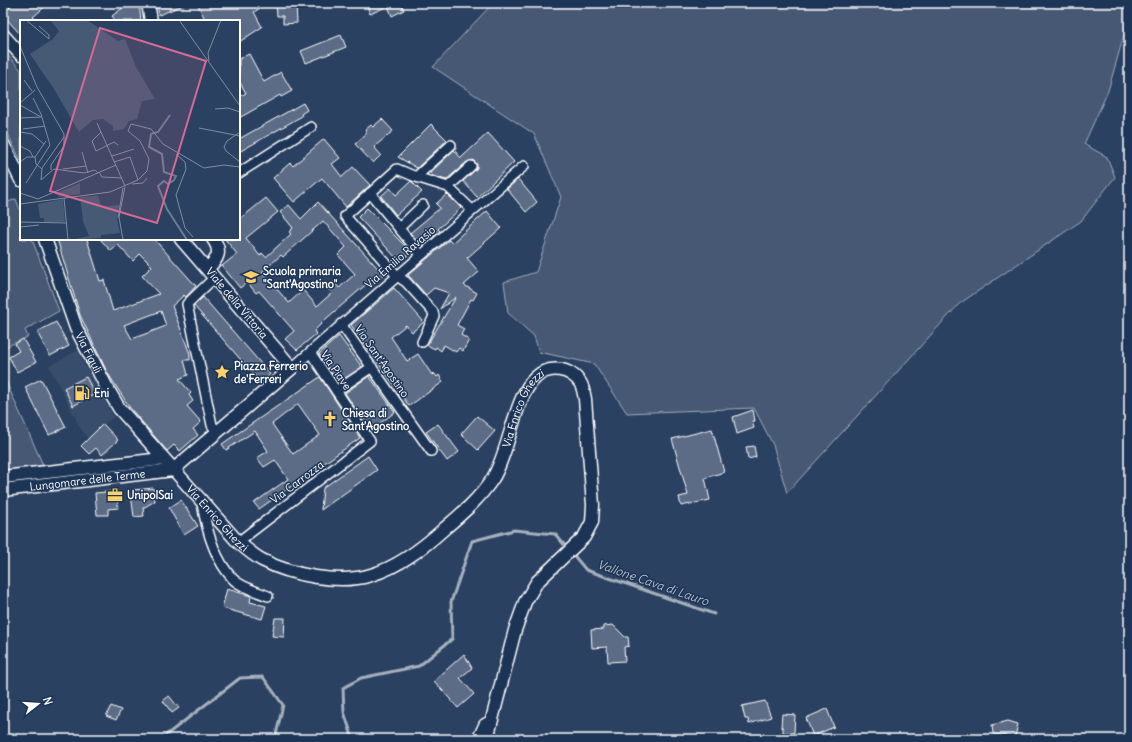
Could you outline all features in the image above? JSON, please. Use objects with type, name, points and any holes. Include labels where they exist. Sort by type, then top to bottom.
[{"type":"street","points":[[3,6],[6,3]]},
{"type":"street","points":[[148,3],[151,20]]},
{"type":"street","points":[[3,35],[20,54]]},
{"type":"street","points":[[240,172],[311,128]]},
{"type":"street","points":[[3,144],[20,178]]},
{"type":"street","points":[[416,177],[451,145]]},
{"type":"street","points":[[448,187],[471,166]]},
{"type":"street","name":"Via Emilio Ravasio","points":[[292,368],[524,166]]},
{"type":"street","points":[[422,342],[434,316],[433,312],[406,282],[397,276],[344,216],[397,169],[416,177],[448,187],[472,210]]},
{"type":"street","points":[[370,193],[421,255]]},
{"type":"street","points":[[399,228],[423,205]]},
{"type":"street","name":"Via Figuli","points":[[45,240],[84,343],[119,408],[173,470]]},
{"type":"street","name":"Viale della Vittoria","points":[[182,240],[212,272],[292,368]]},
{"type":"street","points":[[214,240],[217,246],[218,256],[212,272],[187,304],[212,425],[218,433]]},
{"type":"street","name":"Via Sant'Agostino","points":[[341,324],[430,451]]},
{"type":"street","name":"Via Piave","points":[[310,352],[370,441]]},
{"type":"street","points":[[336,391],[372,367]]},
{"type":"street","points":[[173,470],[292,368]]},
{"type":"street","name":"Via Enrico Ghezzi","points":[[173,470],[202,504],[238,542],[261,560],[281,568],[316,577],[341,579],[370,575],[396,564],[430,541],[476,500],[493,478],[505,455],[522,396],[535,378],[549,369],[563,369],[575,376],[582,385],[585,399],[593,505],[592,522],[584,536],[537,582],[525,602],[515,630],[487,739]]},
{"type":"street","name":"Via Carrozza","points":[[238,542],[370,441]]},
{"type":"street","name":"Lungomare delle Terme","points":[[3,478],[162,459]]},
{"type":"street","name":"Lungomare delle Terme","points":[[3,490],[173,470]]},
{"type":"street","points":[[202,504],[206,526],[219,556],[232,578],[243,586],[268,596]]},
{"type":"street","points":[[477,739],[484,724],[491,720]]},
{"type":"shaded area","points":[[493,3],[1129,3],[1129,17],[1108,91],[1084,144],[1107,157],[1115,177],[1081,221],[959,304],[787,493],[773,445],[754,408],[627,413],[594,364],[539,352],[534,336],[508,313],[504,282],[536,272],[561,197],[534,134],[433,67]]},
{"type":"shaded area","points":[[3,50],[20,69],[20,159],[3,124]]},
{"type":"shaded area","points":[[16,199],[20,209],[20,240],[32,240],[59,311],[25,330],[28,337],[3,348],[3,204]]},
{"type":"shaded area","points":[[79,350],[82,360],[114,417],[103,424],[88,439],[81,429],[49,366]]},
{"type":"shaded area","points":[[3,373],[8,386],[43,465],[3,471]]},
{"type":"building","points":[[13,3],[49,3],[33,17],[36,20],[20,20],[20,34],[3,15],[3,12]]},
{"type":"building","points":[[129,3],[139,3],[141,20],[115,20],[112,16]]},
{"type":"building","points":[[157,3],[188,3],[159,15]]},
{"type":"building","points":[[197,3],[268,3],[254,12],[262,27],[240,41],[240,20],[206,20]]},
{"type":"building","points":[[276,3],[296,3],[297,23],[283,24],[283,16],[277,16]]},
{"type":"building","points":[[366,3],[401,3],[404,10],[392,16],[388,6],[370,14]]},
{"type":"building","points":[[341,35],[346,47],[306,63],[301,51]]},
{"type":"building","points":[[249,54],[264,82],[281,72],[292,91],[281,97],[280,95],[240,117],[240,96],[246,93],[240,83],[240,58]]},
{"type":"building","points":[[303,103],[307,110],[301,114],[302,116],[240,151],[240,138]]},
{"type":"building","points":[[382,119],[393,131],[374,147],[381,155],[373,163],[355,144],[367,133],[365,130],[371,125],[373,127]]},
{"type":"building","points":[[431,124],[447,140],[417,168],[398,157]]},
{"type":"building","points":[[488,133],[514,162],[477,197],[463,181],[477,168],[477,164],[473,160],[467,162],[446,180],[433,176],[430,173],[454,150],[461,158]]},
{"type":"building","points":[[324,139],[340,158],[332,164],[342,177],[353,167],[370,185],[346,207],[322,178],[294,202],[273,178],[290,163],[293,166]]},
{"type":"building","points":[[518,179],[537,202],[526,212],[507,189]]},
{"type":"building","points":[[411,181],[422,192],[396,215],[381,196],[390,188],[396,195]]},
{"type":"building","points":[[447,194],[461,208],[438,229],[440,231],[422,247],[410,233],[440,208],[436,204]]},
{"type":"building","name":"Scuola primaria \"Sant'Agostino\"","points":[[266,198],[278,212],[246,238],[260,256],[262,253],[266,257],[291,234],[289,232],[293,228],[280,212],[289,205],[301,219],[318,202],[384,275],[372,285],[369,282],[327,318],[314,331],[316,334],[297,350],[285,339],[294,331],[259,291],[256,293],[247,282],[240,288],[222,266],[237,254],[226,240],[240,240],[240,219]],"holes":[[[323,221],[346,247],[338,255],[355,274],[339,288],[334,282],[327,288],[332,293],[317,306],[303,290],[289,303],[262,272],[281,255],[283,257]]]},
{"type":"building","points":[[367,208],[411,252],[400,262],[358,217]]},
{"type":"building","points":[[487,211],[501,228],[467,258],[479,272],[464,285],[477,293],[473,300],[471,299],[457,325],[464,329],[461,335],[469,340],[463,351],[459,348],[456,352],[444,345],[441,351],[436,347],[435,349],[427,345],[456,297],[440,309],[449,293],[434,288],[426,295],[408,275],[449,240],[452,243]]},
{"type":"building","points":[[57,240],[87,240],[100,281],[104,280],[113,311],[159,294],[142,276],[152,266],[140,254],[133,261],[118,245],[111,251],[101,240],[155,240],[196,286],[186,297],[184,295],[172,306],[190,354],[190,360],[184,360],[188,375],[179,379],[191,393],[189,395],[193,401],[187,406],[201,422],[193,429],[198,435],[180,451],[174,445],[167,451],[130,408],[107,372],[80,315]],"holes":[[[161,311],[166,326],[132,339],[124,325]]]},
{"type":"building","points":[[394,288],[424,322],[412,332],[406,325],[391,337],[407,361],[418,354],[432,375],[434,373],[437,377],[439,375],[443,382],[409,406],[351,325]]},
{"type":"building","points":[[203,297],[270,374],[261,383],[194,306]]},
{"type":"building","points":[[56,322],[69,346],[50,356],[37,332]]},
{"type":"building","points":[[339,336],[362,367],[338,383],[319,354]]},
{"type":"building","points":[[23,339],[36,362],[17,372],[9,357],[19,351],[15,344]]},
{"type":"building","points":[[369,376],[395,412],[370,431],[345,393]]},
{"type":"building","points":[[86,377],[95,394],[73,406],[64,388]]},
{"type":"building","points":[[320,377],[360,438],[259,509],[254,503],[288,479],[275,460],[264,467],[257,458],[268,451],[255,431],[226,450],[222,444]],"holes":[[[298,404],[320,435],[293,454],[272,424]]]},
{"type":"building","points":[[41,379],[66,427],[49,435],[25,387]]},
{"type":"building","points":[[753,410],[755,421],[752,421],[754,428],[737,434],[733,417]]},
{"type":"building","points":[[477,416],[495,431],[478,450],[461,434]]},
{"type":"building","points":[[103,424],[118,440],[102,455],[96,448],[89,454],[81,446]]},
{"type":"building","points":[[438,424],[459,452],[447,461],[426,432]]},
{"type":"building","points":[[712,429],[724,472],[705,478],[710,500],[681,506],[679,497],[688,495],[672,439]]},
{"type":"building","points":[[754,446],[756,457],[748,459],[746,447]]},
{"type":"building","points":[[368,456],[377,470],[321,510],[323,488]]},
{"type":"building","points":[[153,488],[155,501],[143,508],[144,516],[134,517],[131,494],[133,490]]},
{"type":"building","points":[[117,491],[118,508],[108,509],[108,515],[97,515],[95,493]]},
{"type":"building","points":[[181,500],[198,526],[184,535],[169,508]]},
{"type":"building","points":[[227,589],[251,596],[250,602],[266,606],[262,619],[222,608]]},
{"type":"building","points":[[275,618],[285,618],[284,637],[272,636]]},
{"type":"building","points":[[613,625],[625,637],[628,637],[629,646],[624,647],[625,661],[608,662],[607,647],[592,648],[591,630],[604,629],[604,626]]},
{"type":"building","points":[[464,654],[472,668],[460,678],[474,694],[458,708],[434,681]]},
{"type":"building","points":[[169,696],[179,708],[172,713],[163,701]]},
{"type":"building","points":[[765,701],[771,717],[749,724],[748,719],[745,719],[742,706]]},
{"type":"building","points":[[111,706],[121,710],[116,720],[106,716]]},
{"type":"building","points":[[827,709],[834,727],[813,736],[806,718]]},
{"type":"building","points":[[782,714],[795,715],[794,733],[783,733],[783,727],[781,727]]},
{"type":"building","points":[[1008,721],[1018,724],[1015,737],[993,734],[992,725]]},
{"type":"waterway","name":"Vallone Cava di Lauro","points":[[353,739],[344,712],[343,688],[361,678],[419,666],[452,639],[451,602],[472,541],[514,530],[555,534],[567,548]]},
{"type":"waterway","name":"Vallone Cava di Lauro","points":[[571,552],[586,570],[714,614]]},
{"type":"waterway","name":"Vallone Cava di Lauro","points":[[161,739],[240,678],[263,677],[283,705],[275,739]]},
{"type":"place","name":"Scuola primaria \"Sant'Agostino\"","points":[[251,277]]},
{"type":"place","name":"Piazza Ferrerio de'Ferreri","points":[[222,372]]},
{"type":"place","name":"Eni","points":[[82,393]]},
{"type":"place","name":"Chiesa di Sant'Agostino","points":[[330,419]]},
{"type":"place","name":"UnipolSai","points":[[115,495]]}]
